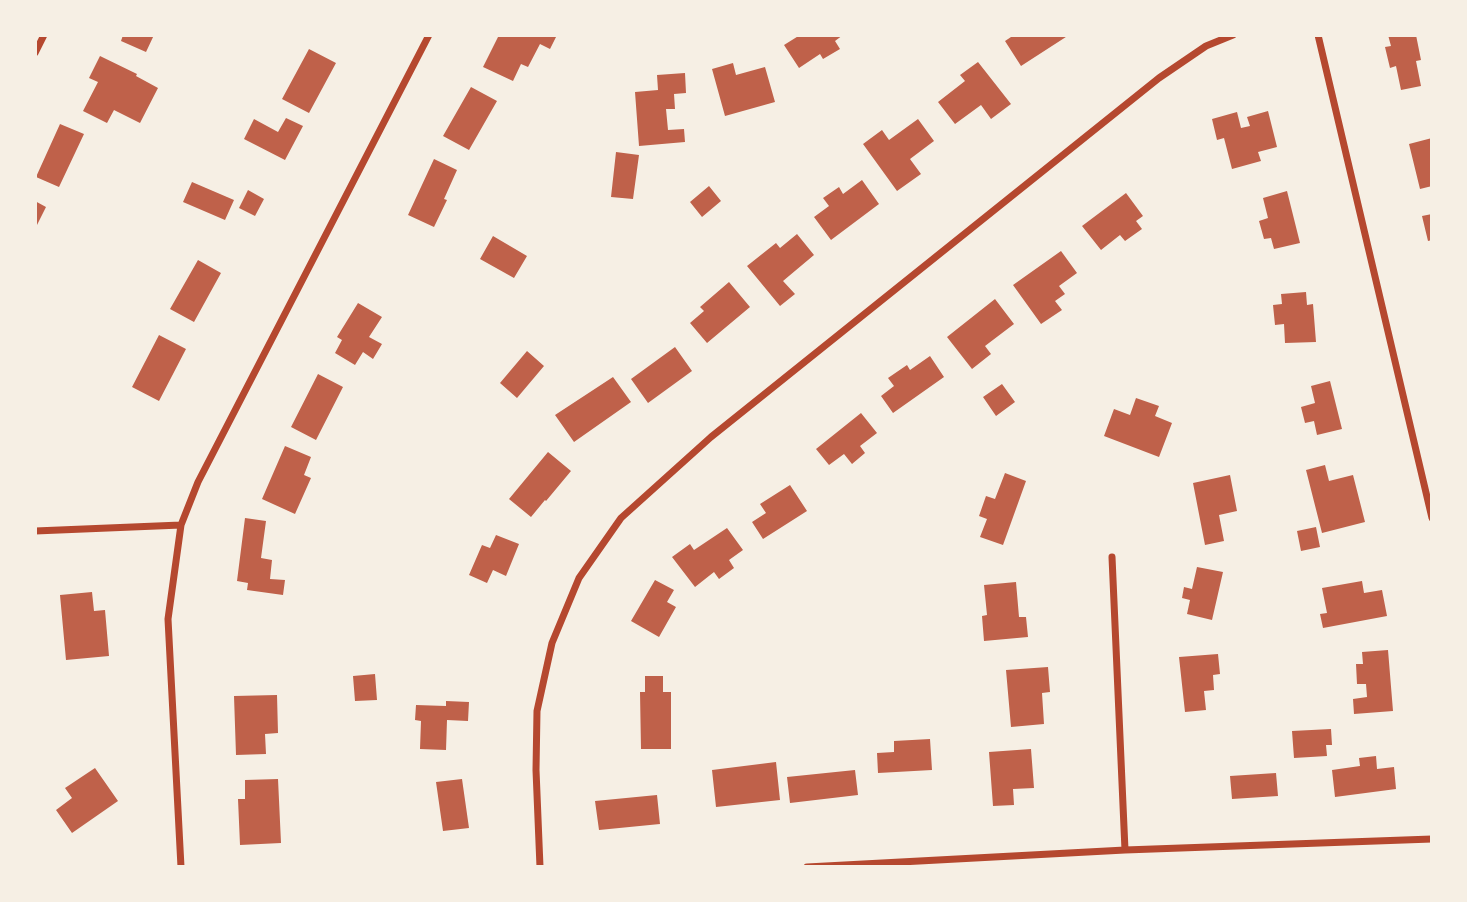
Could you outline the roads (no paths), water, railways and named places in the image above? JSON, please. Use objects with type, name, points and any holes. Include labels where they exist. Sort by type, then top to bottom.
[{"type":"street","points":[[35,53],[44,35]]},
{"type":"street","points":[[181,867],[168,619],[181,526],[198,482],[429,35]]},
{"type":"street","points":[[540,867],[536,770],[537,711],[552,643],[579,579],[621,518],[711,437],[1159,78],[1206,46],[1233,35]]},
{"type":"street","points":[[1318,35],[1432,518]]},
{"type":"street","points":[[35,531],[181,526]]},
{"type":"street","points":[[1112,557],[1125,850]]},
{"type":"street","points":[[807,867],[1125,850],[1432,839]]}]
